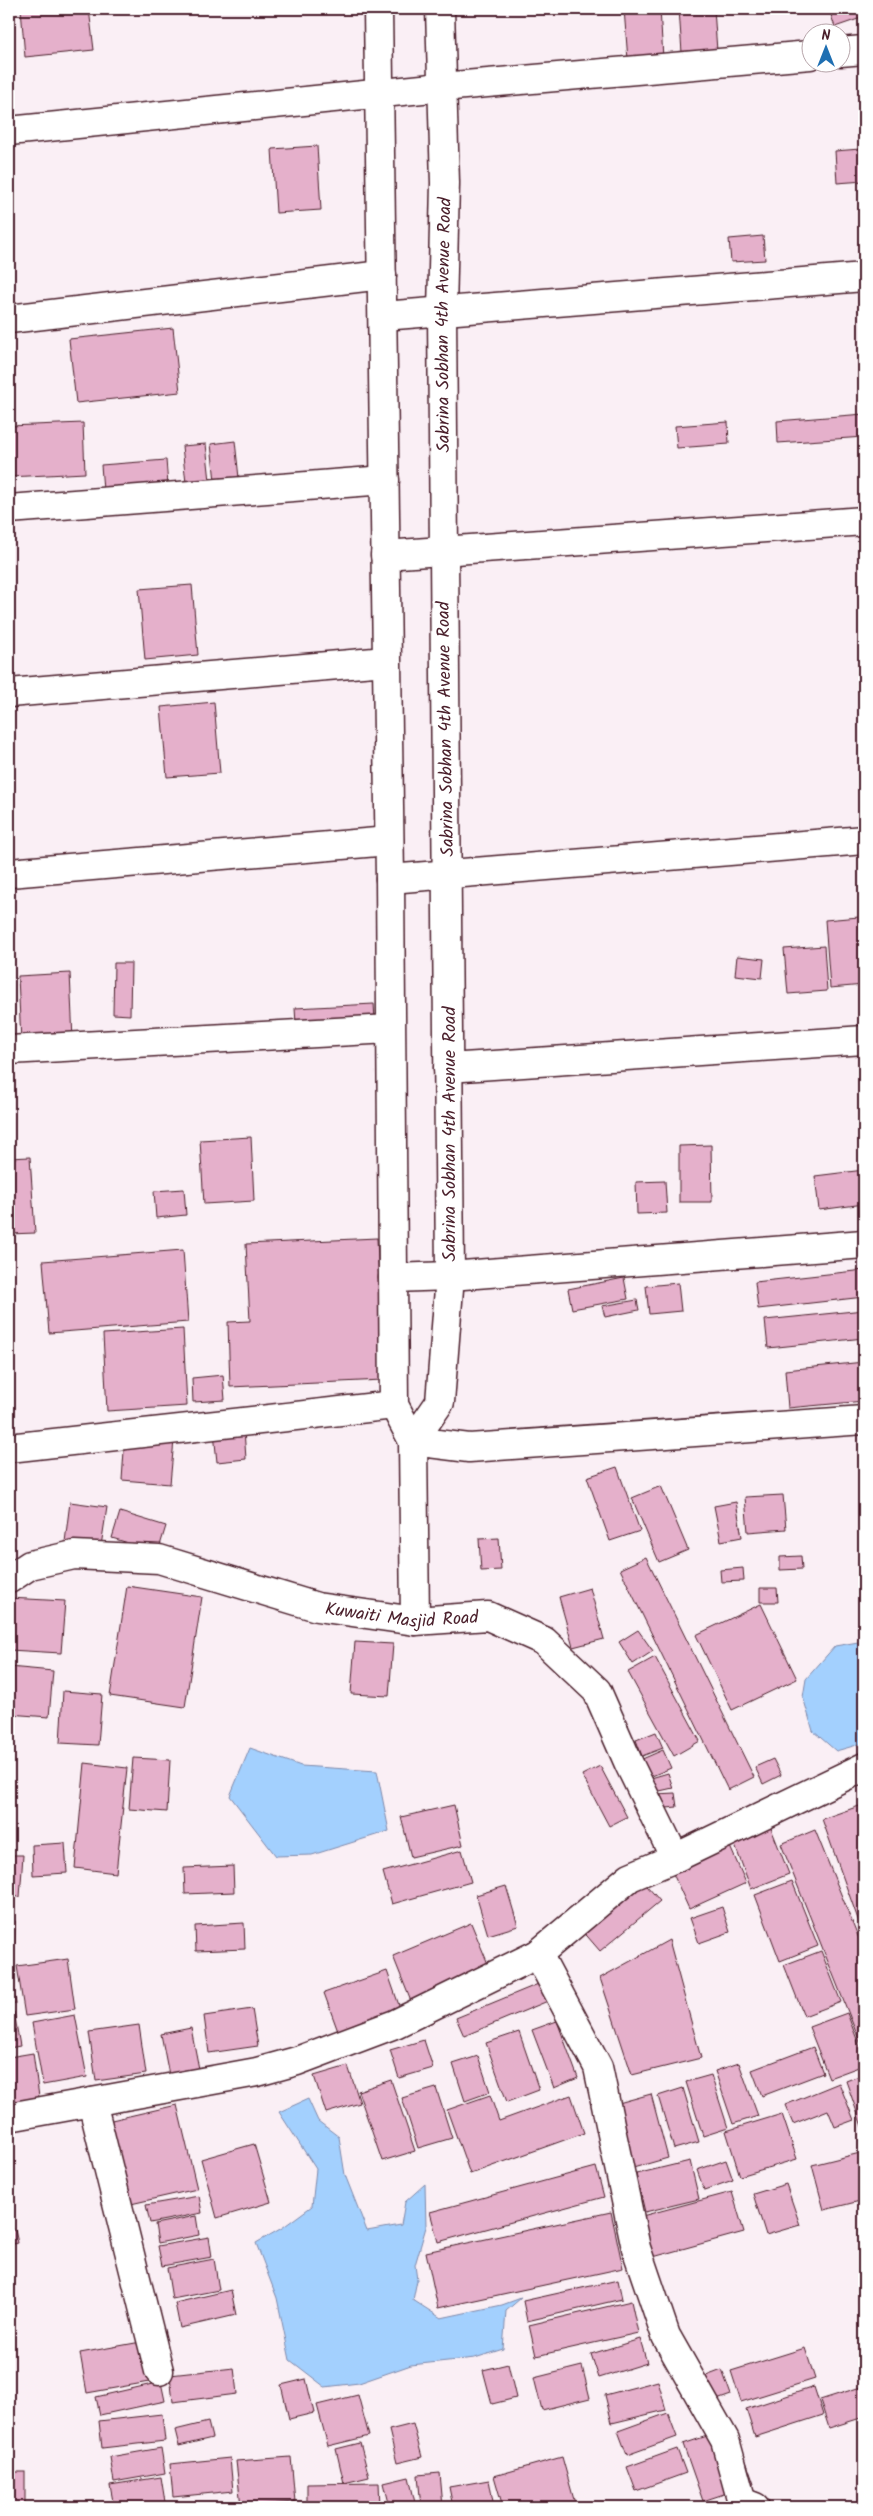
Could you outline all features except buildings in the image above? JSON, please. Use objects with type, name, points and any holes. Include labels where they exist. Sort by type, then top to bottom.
[{"type":"street","points":[[378,9],[390,879],[394,1405],[413,1441],[415,1621]]},
{"type":"street","name":"Sabrina Sobhan 4th Avenue Road","points":[[413,1441],[440,1402],[450,1276],[443,550],[442,312],[445,183],[440,9]]},
{"type":"street","points":[[850,51],[864,50]]},
{"type":"street","points":[[9,131],[378,93],[800,55]]},
{"type":"street","points":[[9,319],[382,275]]},
{"type":"street","points":[[382,316],[864,277]]},
{"type":"street","points":[[9,509],[385,480]]},
{"type":"street","points":[[385,555],[864,521]]},
{"type":"street","points":[[9,692],[386,661]]},
{"type":"street","points":[[390,879],[864,840]]},
{"type":"street","points":[[9,873],[389,841]]},
{"type":"street","points":[[9,1050],[390,1029]]},
{"type":"street","points":[[448,1068],[864,1040]]},
{"type":"street","points":[[393,1278],[450,1276],[864,1244]]},
{"type":"street","points":[[9,1448],[394,1405]]},
{"type":"street","points":[[413,1441],[469,1448],[864,1420]]},
{"type":"street","name":"Kuwaiti Masjid Road","points":[[9,1579],[30,1565],[74,1555],[159,1559],[317,1607],[415,1621],[488,1616],[544,1641],[597,1691],[629,1764],[675,1858]]},
{"type":"street","points":[[9,2116],[257,2072],[297,2061],[394,2024],[538,1954],[630,1877],[675,1858],[864,1767]]},
{"type":"street","points":[[538,1954],[598,2067],[636,2248],[666,2336],[725,2440],[741,2506]]},
{"type":"street","points":[[92,2102],[159,2371]]},
{"type":"water","points":[[864,1641],[864,1743],[836,1751],[813,1731],[803,1697],[806,1679],[835,1646]]},
{"type":"water","points":[[250,1748],[301,1766],[377,1771],[389,1831],[312,1855],[276,1856],[230,1796]]},
{"type":"water","points":[[308,2099],[318,2121],[339,2137],[345,2175],[367,2231],[401,2225],[405,2202],[425,2184],[426,2227],[415,2265],[417,2280],[413,2300],[441,2318],[502,2305],[521,2298],[506,2311],[503,2349],[475,2358],[411,2365],[359,2383],[325,2387],[290,2360],[277,2298],[256,2243],[282,2228],[312,2206],[316,2169],[279,2112]]}]
